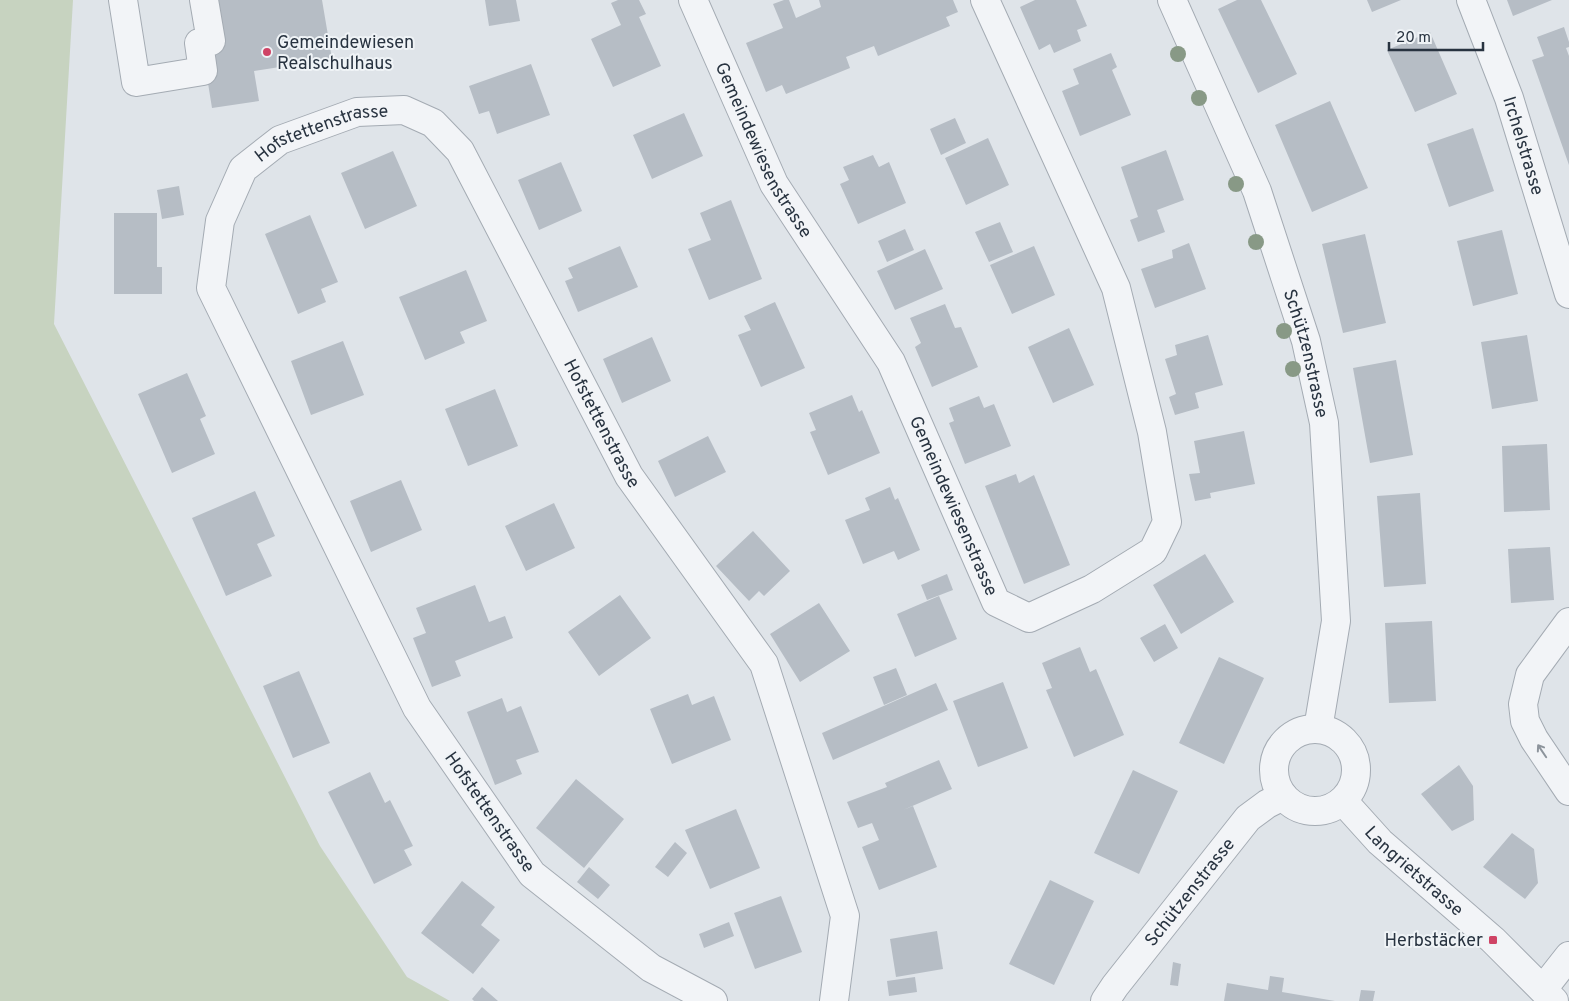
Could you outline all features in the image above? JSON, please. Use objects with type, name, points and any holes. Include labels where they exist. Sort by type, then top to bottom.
[{"type":"street","points":[[123,0],[136,82],[203,71],[199,43],[211,41],[204,0]]},
{"type":"street","name":"Gemeindewiesenstrasse","points":[[693,0],[774,184],[891,362],[996,602],[1029,618],[1092,589],[1152,551],[1167,522],[1152,432],[1116,288],[985,0]]},
{"type":"street","name":"Schützenstrasse","points":[[1172,0],[1258,191],[1306,341],[1324,423],[1336,621],[1318,729]]},
{"type":"street","name":"Irchelstrasse","points":[[1472,0],[1509,98],[1569,294]]},
{"type":"street","name":"Hofstettenstrasse","points":[[713,1001],[651,968],[532,874],[417,708],[211,288],[220,221],[243,169],[280,140],[357,112],[404,110],[433,123],[460,151],[629,476],[764,664],[845,916],[834,1001]]},
{"type":"street","points":[[1569,622],[1530,675],[1523,704],[1524,721],[1569,791]]},
{"type":"street","points":[[1318,729],[1332,732],[1344,740],[1352,752],[1356,766],[1355,779],[1351,791],[1342,801],[1331,808],[1318,811],[1305,810],[1283,796],[1277,784],[1276,757],[1283,745],[1293,736],[1305,730],[1318,729]]},
{"type":"street","name":"Schützenstrasse","points":[[1105,1001],[1248,818],[1267,804],[1283,796]]},
{"type":"street","name":"Langrietstrasse","points":[[1342,801],[1380,842],[1493,940],[1549,995]]},
{"type":"street","points":[[1549,995],[1569,956]]},
{"type":"green space","points":[[0,0],[73,0],[54,324],[320,846],[407,977],[450,1001],[0,1001]]},
{"type":"building","name":"Gemeindewiesen Realschulhaus","points":[[207,0],[322,0],[332,59],[254,71],[259,101],[212,108],[202,46]]},
{"type":"building","points":[[485,0],[516,0],[520,21],[489,26]]},
{"type":"building","points":[[618,0],[639,0],[646,14],[639,17],[661,66],[613,87],[591,39],[621,25],[611,3]]},
{"type":"building","points":[[789,0],[796,18],[821,7],[819,0],[953,0],[958,12],[946,17],[950,26],[878,56],[874,46],[846,57],[850,68],[786,94],[782,85],[766,92],[746,43],[783,28],[773,4]]},
{"type":"building","points":[[1035,0],[1076,0],[1087,26],[1077,30],[1081,41],[1054,53],[1050,44],[1039,50],[1020,7]]},
{"type":"building","points":[[1237,0],[1261,0],[1297,74],[1258,93],[1218,9]]},
{"type":"building","points":[[1367,0],[1401,0],[1372,12]]},
{"type":"building","points":[[1507,0],[1552,0],[1513,16]]},
{"type":"building","points":[[1564,27],[1569,42],[1569,47],[1566,48],[1569,56],[1569,165],[1532,60],[1544,56],[1537,37]]},
{"type":"building","points":[[1430,32],[1457,94],[1415,112],[1387,50]]},
{"type":"building","points":[[1111,53],[1117,67],[1112,70],[1131,115],[1080,136],[1062,91],[1079,84],[1073,69]]},
{"type":"building","points":[[531,64],[550,115],[497,134],[489,111],[479,114],[469,86]]},
{"type":"building","points":[[1330,101],[1368,188],[1312,212],[1275,125]]},
{"type":"building","points":[[684,113],[703,156],[652,179],[633,135]]},
{"type":"building","points":[[955,118],[966,143],[941,155],[930,129]]},
{"type":"building","points":[[1473,128],[1494,191],[1449,207],[1427,144]]},
{"type":"building","points":[[988,138],[1009,185],[966,205],[945,158]]},
{"type":"building","points":[[1166,150],[1184,200],[1157,210],[1165,232],[1138,242],[1130,220],[1138,217],[1121,167]]},
{"type":"building","points":[[393,151],[417,206],[365,229],[341,173]]},
{"type":"building","points":[[873,155],[879,167],[889,162],[906,203],[858,224],[840,184],[849,180],[843,167]]},
{"type":"building","points":[[561,162],[582,211],[539,230],[518,180]]},
{"type":"building","points":[[179,186],[184,215],[162,219],[157,190]]},
{"type":"building","points":[[731,200],[762,279],[709,300],[688,249],[711,240],[700,213]]},
{"type":"building","points":[[114,213],[157,213],[157,267],[162,267],[162,294],[114,294]]},
{"type":"building","points":[[310,215],[338,282],[321,289],[326,302],[298,314],[265,234]]},
{"type":"building","points":[[1000,222],[1013,252],[989,262],[975,232]]},
{"type":"building","points":[[905,229],[914,250],[887,262],[878,241]]},
{"type":"building","points":[[1502,230],[1518,294],[1473,306],[1457,241]]},
{"type":"building","points":[[1365,234],[1386,323],[1343,333],[1322,244]]},
{"type":"building","points":[[1189,243],[1206,289],[1155,308],[1141,269],[1173,258],[1172,250]]},
{"type":"building","points":[[620,246],[638,287],[578,312],[565,281],[573,278],[568,268]]},
{"type":"building","points":[[1034,246],[1055,295],[1012,314],[990,265]]},
{"type":"building","points":[[925,249],[943,289],[895,310],[877,271]]},
{"type":"building","points":[[466,270],[487,321],[460,332],[465,343],[425,360],[399,297]]},
{"type":"building","points":[[775,302],[805,368],[761,387],[738,335],[751,330],[744,316]]},
{"type":"building","points":[[945,304],[955,328],[961,327],[978,367],[932,387],[915,347],[921,343],[910,318]]},
{"type":"building","points":[[1069,328],[1094,385],[1053,403],[1028,347]]},
{"type":"building","points":[[1208,335],[1223,385],[1195,393],[1199,408],[1175,415],[1169,397],[1176,394],[1165,359],[1177,355],[1175,345]]},
{"type":"building","points":[[1527,335],[1538,401],[1492,409],[1481,342]]},
{"type":"building","points":[[652,337],[671,381],[622,403],[603,359]]},
{"type":"building","points":[[343,341],[364,395],[311,415],[291,361]]},
{"type":"building","points":[[1396,360],[1413,455],[1370,463],[1353,368]]},
{"type":"building","points":[[187,373],[206,416],[200,419],[215,454],[172,473],[138,394]]},
{"type":"building","points":[[495,389],[518,446],[468,466],[445,409]]},
{"type":"building","points":[[852,395],[859,412],[862,410],[880,453],[828,475],[810,432],[816,430],[809,413]]},
{"type":"building","points":[[979,396],[984,408],[994,404],[1011,446],[965,464],[949,423],[954,421],[949,408]]},
{"type":"building","points":[[1244,431],[1255,484],[1210,493],[1211,498],[1195,501],[1189,474],[1200,473],[1194,441]]},
{"type":"building","points":[[708,436],[726,472],[675,497],[658,461]]},
{"type":"building","points":[[1547,444],[1550,510],[1504,512],[1502,446]]},
{"type":"building","points":[[1016,474],[1019,483],[1034,475],[1070,565],[1024,584],[985,486]]},
{"type":"building","points":[[401,480],[422,530],[371,552],[350,501]]},
{"type":"building","points":[[890,487],[895,500],[898,498],[920,550],[898,560],[894,551],[863,564],[845,520],[870,510],[865,498]]},
{"type":"building","points":[[255,491],[275,536],[257,544],[272,576],[226,596],[192,518]]},
{"type":"building","points":[[1420,493],[1426,584],[1384,587],[1377,496]]},
{"type":"building","points":[[554,503],[575,548],[526,571],[505,526]]},
{"type":"building","points":[[753,531],[790,571],[764,596],[759,591],[749,601],[716,566]]},
{"type":"building","points":[[1550,547],[1554,600],[1511,603],[1508,549]]},
{"type":"building","points":[[1205,554],[1234,602],[1181,634],[1153,585]]},
{"type":"building","points":[[947,574],[953,590],[927,600],[921,585]]},
{"type":"building","points":[[475,585],[489,622],[505,616],[513,638],[455,661],[461,676],[432,687],[413,638],[426,633],[416,608]]},
{"type":"building","points":[[620,595],[651,638],[599,676],[568,632]]},
{"type":"building","points":[[939,596],[957,639],[915,657],[897,614]]},
{"type":"building","points":[[819,603],[850,651],[800,682],[770,634]]},
{"type":"building","points":[[1432,621],[1436,701],[1389,703],[1385,623]]},
{"type":"building","points":[[1165,624],[1178,648],[1154,662],[1140,638]]},
{"type":"building","points":[[1080,647],[1090,672],[1096,669],[1124,735],[1074,757],[1046,690],[1052,688],[1042,663]]},
{"type":"building","points":[[1219,657],[1264,678],[1224,764],[1179,743]]},
{"type":"building","points":[[896,668],[907,695],[884,705],[873,677]]},
{"type":"building","points":[[299,671],[330,743],[293,758],[263,686]]},
{"type":"building","points":[[1003,682],[1028,748],[978,767],[953,701]]},
{"type":"building","points":[[936,683],[948,710],[833,760],[822,733]]},
{"type":"building","points":[[688,694],[692,705],[714,696],[731,740],[672,764],[650,709]]},
{"type":"building","points":[[502,698],[507,712],[521,706],[539,752],[516,760],[522,774],[495,785],[467,712]]},
{"type":"building","points":[[939,760],[952,789],[903,810],[913,806],[937,867],[879,890],[862,847],[879,840],[872,823],[858,828],[847,802],[887,787],[885,783]]},
{"type":"building","points":[[1459,765],[1473,786],[1474,820],[1452,831],[1421,794]]},
{"type":"building","points":[[1133,770],[1178,791],[1139,874],[1094,853]]},
{"type":"building","points":[[370,772],[385,803],[390,800],[413,846],[404,850],[412,865],[374,884],[328,792]]},
{"type":"building","points":[[576,779],[624,819],[584,868],[536,828]]},
{"type":"building","points":[[736,809],[760,868],[710,889],[685,830]]},
{"type":"building","points":[[1512,833],[1534,849],[1538,883],[1525,899],[1483,867]]},
{"type":"building","points":[[675,842],[687,853],[668,877],[655,867]]},
{"type":"building","points":[[589,867],[610,885],[598,899],[577,882]]},
{"type":"building","points":[[1050,880],[1094,901],[1054,985],[1009,964]]},
{"type":"building","points":[[462,881],[495,907],[481,925],[500,940],[473,974],[421,933]]},
{"type":"building","points":[[781,896],[802,952],[755,969],[734,913]]},
{"type":"building","points":[[729,922],[734,936],[704,948],[699,934]]},
{"type":"building","points":[[937,931],[943,969],[896,977],[890,939]]},
{"type":"building","points":[[1173,962],[1181,964],[1178,986],[1170,985]]},
{"type":"building","points":[[1270,976],[1284,978],[1282,992],[1335,1001],[1224,1001],[1227,983],[1268,990]]},
{"type":"building","points":[[915,977],[917,992],[889,996],[887,981]]},
{"type":"building","points":[[482,987],[498,1001],[474,1001],[472,999]]},
{"type":"building","points":[[1361,990],[1375,991],[1373,1001],[1359,1001]]},
{"type":"place","name":"Gemeindewiesen Realschulhaus","points":[[267,52]]},
{"type":"place","name":"Herbstäcker","points":[[1493,940]]}]
